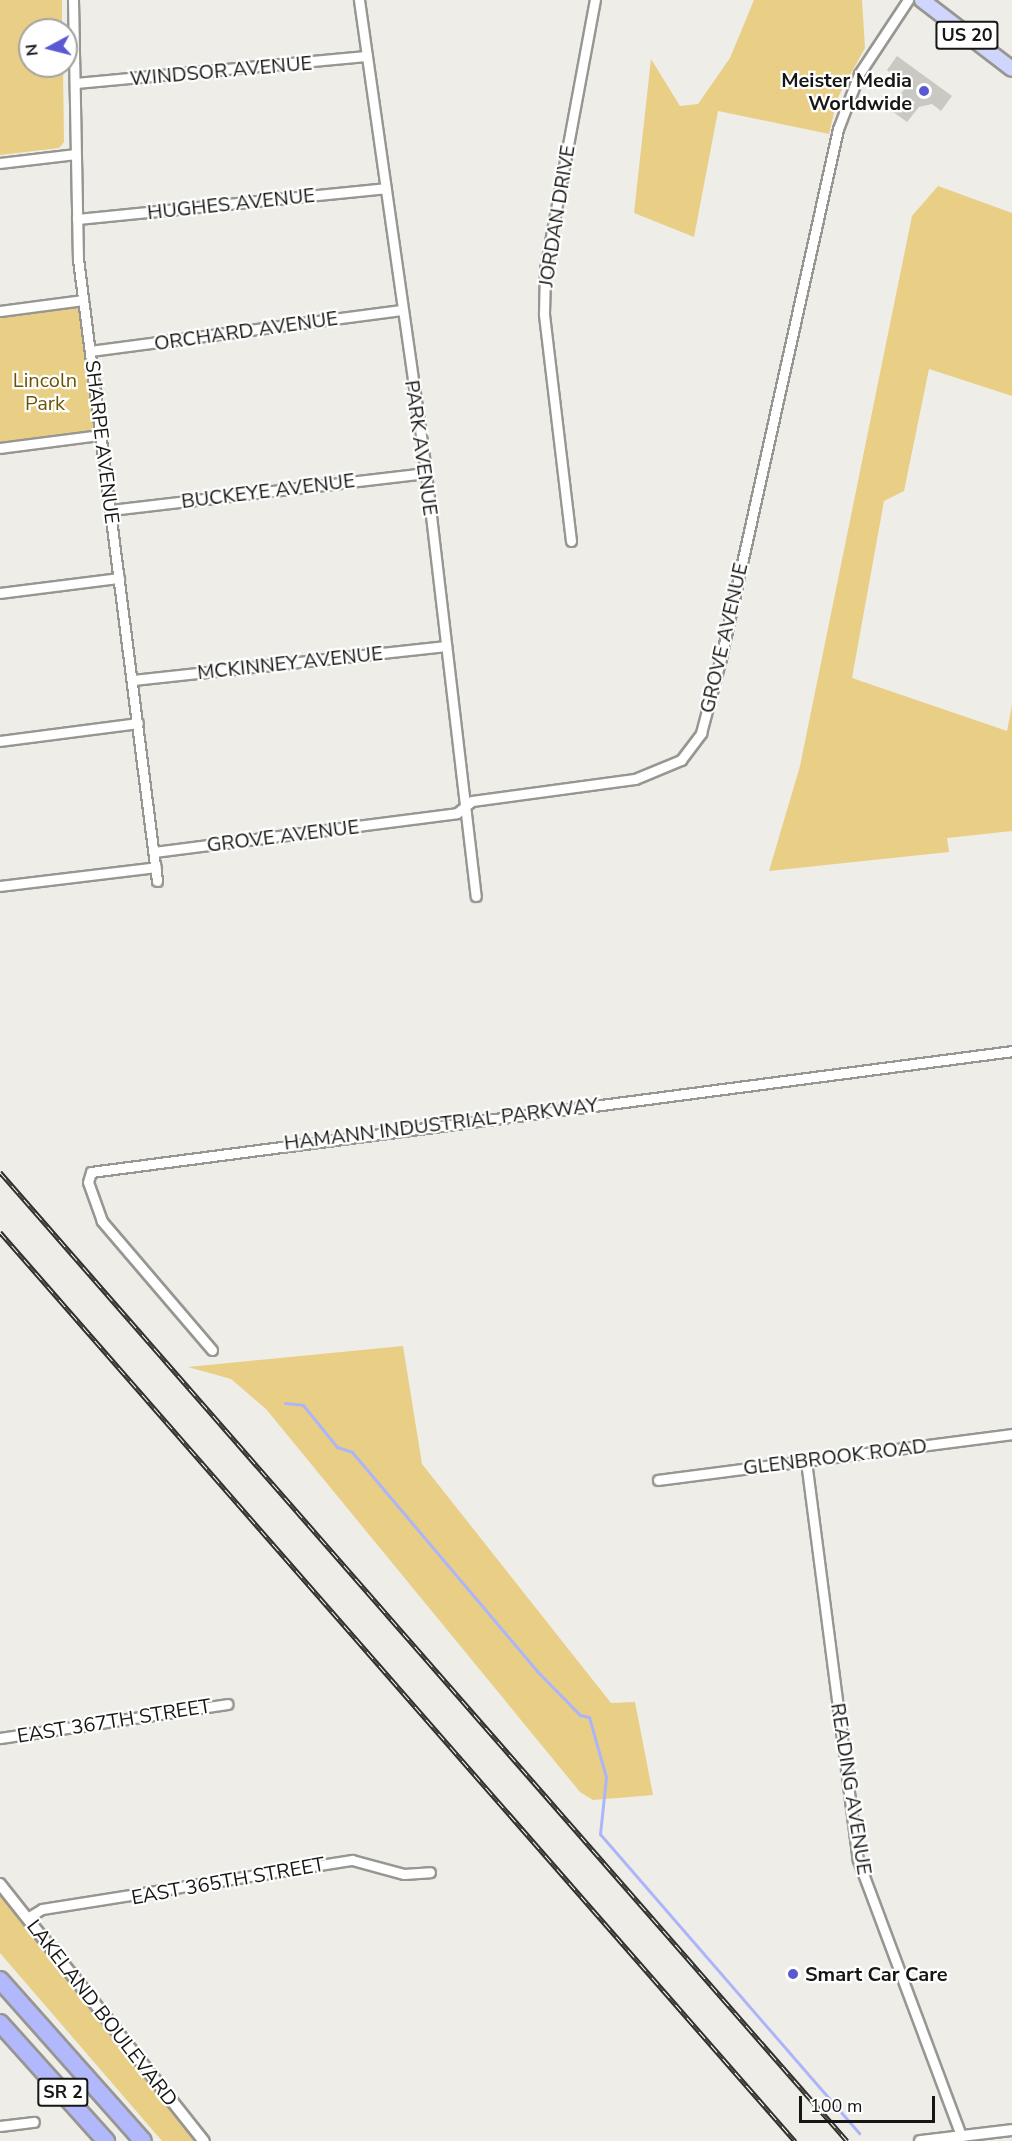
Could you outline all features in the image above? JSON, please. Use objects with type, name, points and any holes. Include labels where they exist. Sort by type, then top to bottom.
[{"type":"highway","points":[[0,1965],[83,2073]]},
{"type":"highway","name":"SR 2","points":[[0,1980],[143,2141]]},
{"type":"highway","name":"SR 2","points":[[0,2023],[106,2141]]},
{"type":"highway","points":[[0,2029],[19,2044]]},
{"type":"main road","name":"US 20","points":[[927,1],[1012,69]]},
{"type":"street","name":"SHARPE AVENUE","points":[[73,0],[77,219],[83,300],[158,881]]},
{"type":"street","name":"PARK AVENUE","points":[[359,0],[401,310],[426,473],[476,896]]},
{"type":"street","name":"JORDAN DRIVE","points":[[572,541],[543,314],[545,269],[595,0]]},
{"type":"street","name":"GROVE AVENUE","points":[[154,852],[457,813],[472,801],[657,773],[681,760],[701,733],[838,129],[859,74],[908,0]]},
{"type":"street","name":"WINDSOR AVENUE","points":[[75,83],[367,56]]},
{"type":"street","points":[[0,163],[75,154]]},
{"type":"street","name":"HUGHES AVENUE","points":[[77,219],[385,188]]},
{"type":"street","points":[[0,311],[83,300]]},
{"type":"street","name":"ORCHARD AVENUE","points":[[90,351],[401,310]]},
{"type":"street","points":[[0,448],[100,435]]},
{"type":"street","name":"BUCKEYE AVENUE","points":[[111,510],[426,473]]},
{"type":"street","points":[[0,593],[118,578]]},
{"type":"street","name":"MCKINNEY AVENUE","points":[[133,680],[446,646]]},
{"type":"street","points":[[0,741],[138,723]]},
{"type":"street","points":[[0,886],[156,867]]},
{"type":"street","name":"HAMANN INDUSTRIAL PARKWAY","points":[[212,1350],[102,1221],[88,1182],[91,1172],[1012,1051]]},
{"type":"street","name":"GLENBROOK ROAD","points":[[658,1480],[1012,1434]]},
{"type":"street","name":"READING AVENUE","points":[[806,1461],[858,1860],[961,2136]]},
{"type":"street","name":"EAST 367TH STREET","points":[[0,1738],[227,1704]]},
{"type":"street","name":"EAST 365TH STREET","points":[[27,1918],[42,1910],[344,1861],[404,1874],[430,1872]]},
{"type":"street","name":"LAKELAND BOULEVARD","points":[[0,1884],[204,2141]]},
{"type":"street","points":[[0,2126],[34,2122]]},
{"type":"street","points":[[920,2141],[1012,2130]]},
{"type":"green space","points":[[0,0],[62,0],[62,18],[18,18],[18,78],[63,78],[64,142],[59,148],[0,155]]},
{"type":"green space","points":[[754,0],[862,0],[865,48],[837,99],[829,134],[718,111],[694,237],[634,213],[651,59],[680,106],[698,104],[730,58]]},
{"type":"green space","points":[[938,186],[1012,213],[1012,396],[929,369],[904,491],[884,501],[852,678],[1007,731],[1012,705],[1012,831],[947,838],[949,852],[769,871],[800,766],[912,216]]},
{"type":"green space","name":"Lincoln Park","points":[[78,306],[94,430],[0,442],[0,316]]},
{"type":"green space","points":[[403,1346],[422,1464],[611,1703],[635,1702],[653,1795],[593,1800],[580,1792],[266,1409],[231,1379],[188,1367]]},
{"type":"green space","points":[[0,1894],[196,2141],[162,2141],[0,1953]]},
{"type":"building","name":"Meister Media Worldwide","points":[[897,56],[952,96],[941,111],[932,104],[919,107],[907,122],[889,109],[906,87],[887,70]]},
{"type":"waterway","points":[[285,1403],[303,1405],[337,1447],[352,1452],[537,1671],[580,1715],[589,1717],[606,1777],[600,1834],[859,2133]]},
{"type":"railway","points":[[0,1172],[847,2141]]},
{"type":"railway","points":[[0,1232],[795,2141]]},
{"type":"place","name":"Meister Media Worldwide","points":[[924,91]]},
{"type":"place","name":"Smart Car Care","points":[[793,1974]]}]
